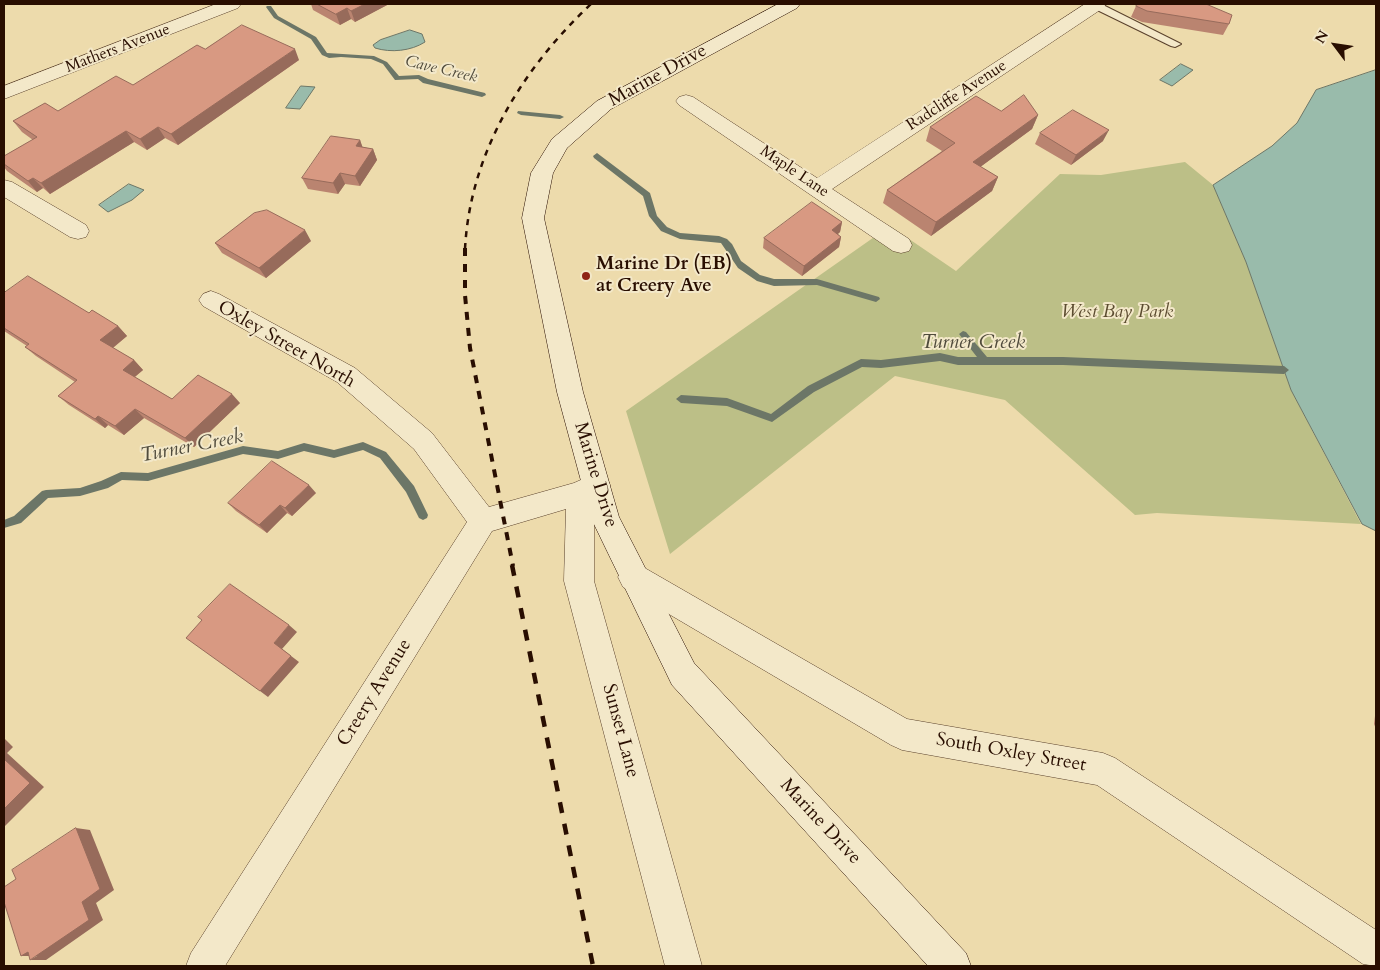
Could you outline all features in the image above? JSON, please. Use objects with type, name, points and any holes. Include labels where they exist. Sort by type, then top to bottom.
[{"type":"street","name":"Mathers Avenue","points":[[4,93],[232,4]]},
{"type":"street","name":"Marine Drive","points":[[791,4],[604,105],[559,144],[542,173],[533,218],[570,392],[588,489],[606,518],[633,577],[683,674],[953,966]]},
{"type":"street","name":"Radcliffe Avenue","points":[[818,188],[1096,4]]},
{"type":"street","name":"Maple Lane","points":[[686,101],[901,245]]},
{"type":"street","points":[[4,187],[78,231]]},
{"type":"street","name":"Oxley Street North","points":[[211,300],[346,375],[423,441],[483,521]]},
{"type":"street","points":[[483,521],[588,489]]},
{"type":"street","name":"Sunset Lane","points":[[588,489],[580,581],[684,966]]},
{"type":"street","name":"Creery Avenue","points":[[204,966],[483,521]]},
{"type":"street","name":"South Oxley Street","points":[[633,577],[902,734],[1103,770],[1376,951]]},
{"type":"lane","points":[[1096,4],[1175,44]]},
{"type":"green space","name":"West Bay Park","points":[[1185,162],[1213,185],[1246,262],[1291,390],[1361,524],[1157,513],[1135,515],[1005,400],[895,376],[670,554],[626,411],[890,226],[956,271],[1060,174],[1101,175]]},
{"type":"shaded area","points":[[410,30],[422,34],[425,42],[414,47],[394,51],[381,50],[373,45],[380,40]]},
{"type":"shaded area","points":[[1181,64],[1193,70],[1172,86],[1160,80]]},
{"type":"shaded area","points":[[1376,70],[1376,531],[1362,524],[1291,390],[1246,262],[1213,185],[1272,146],[1297,123],[1316,90]]},
{"type":"shaded area","points":[[301,86],[315,87],[300,109],[286,108]]},
{"type":"shaded area","points":[[129,184],[144,190],[132,200],[108,212],[99,205]]},
{"type":"building","points":[[317,4],[365,4],[351,11],[347,8],[336,14]]},
{"type":"building","points":[[1139,4],[1206,4],[1232,15],[1229,24],[1147,11],[1136,6]]},
{"type":"building","points":[[242,25],[295,49],[171,134],[158,127],[140,139],[126,131],[41,183],[33,178],[28,181],[4,164],[4,156],[37,137],[13,121],[45,103],[58,111],[116,76],[133,85],[197,45],[205,49]]},
{"type":"building","points":[[1024,95],[1038,115],[973,162],[998,177],[936,222],[887,190],[955,143],[930,127],[976,96],[1001,111]]},
{"type":"building","points":[[1073,110],[1109,130],[1076,155],[1040,133]]},
{"type":"building","points":[[331,136],[360,140],[356,146],[373,149],[355,176],[340,173],[333,183],[302,178]]},
{"type":"building","points":[[812,202],[842,222],[832,230],[841,237],[804,266],[764,238]]},
{"type":"building","points":[[267,210],[305,230],[259,268],[215,243],[254,213]]},
{"type":"building","points":[[28,276],[89,313],[92,310],[118,326],[100,340],[134,360],[123,370],[172,399],[198,375],[232,394],[185,438],[135,409],[115,426],[98,416],[95,419],[58,396],[77,380],[25,347],[29,344],[4,328],[4,293]]},
{"type":"building","points":[[272,461],[309,485],[285,508],[280,505],[259,525],[228,503]]},
{"type":"building","points":[[230,584],[289,625],[274,643],[291,656],[260,691],[186,638],[202,620],[198,617]]},
{"type":"building","points":[[4,759],[30,783],[4,809]]},
{"type":"building","points":[[76,828],[100,889],[82,902],[89,920],[30,960],[28,952],[21,956],[4,902],[4,887],[16,879],[12,870]]},
{"type":"waterway","name":"Cave Creek","points":[[269,7],[276,17],[314,38],[324,54],[329,56],[372,57],[385,63],[397,78],[419,77],[426,81],[482,95]]},
{"type":"waterway","name":"Cave Creek","points":[[521,113],[560,117]]},
{"type":"waterway","name":"Cave Creek","points":[[597,156],[647,195],[653,216],[658,224],[671,233],[690,238],[724,241],[729,246],[738,263],[747,271],[767,281],[781,283],[817,282],[876,299]]},
{"type":"waterway","name":"Cave Creek","points":[[963,334],[985,361]]},
{"type":"waterway","name":"Turner Creek","points":[[681,399],[727,402],[772,418],[811,389],[861,363],[881,364],[940,357],[958,361],[985,361]]},
{"type":"waterway","name":"Turner Creek","points":[[985,361],[1063,361],[1284,370]]},
{"type":"waterway","name":"Turner Creek","points":[[4,524],[17,520],[46,494],[80,492],[104,485],[121,476],[148,477],[243,450],[278,455],[304,447],[334,454],[363,446],[383,455],[410,489],[423,515]]},
{"type":"railway","points":[[465,249],[469,214],[477,179],[489,146],[504,115],[522,85],[543,56],[591,4]]},
{"type":"railway","points":[[465,249],[465,295],[470,348],[513,566]]},
{"type":"railway","points":[[512,565],[593,966]]},
{"type":"place","name":"Marine Dr (EB) at Creery Ave","points":[[586,276]]}]
